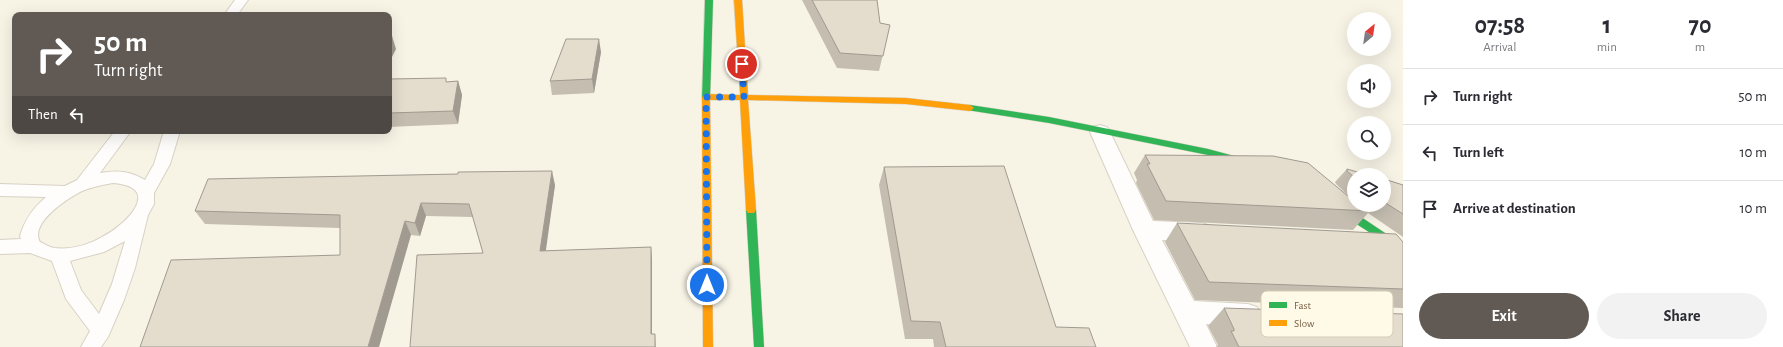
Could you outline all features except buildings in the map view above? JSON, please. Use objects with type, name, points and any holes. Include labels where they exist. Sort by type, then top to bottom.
[{"type":"main road","points":[[708,347],[706,97],[709,0]]},
{"type":"main road","points":[[738,0],[759,347]]},
{"type":"main road","points":[[706,97],[906,101],[971,108],[1049,120],[1100,132],[1208,152],[1254,164]]},
{"type":"main road","points":[[1329,193],[1360,222],[1397,246]]},
{"type":"street","points":[[1100,132],[1145,230],[1188,312],[1204,347]]},
{"type":"street","points":[[1145,230],[1225,234]]},
{"type":"street","points":[[1352,240],[1397,246]]},
{"type":"street","points":[[1188,312],[1261,315]]},
{"type":"lane","points":[[232,12],[242,0]]},
{"type":"lane","points":[[83,184],[121,134]]},
{"type":"lane","points":[[96,339],[122,285],[140,215],[146,203],[146,192],[157,174],[171,134]]},
{"type":"lane","points":[[140,215],[129,227],[108,242],[96,248],[77,253],[59,255],[44,253],[34,247],[29,238],[31,226],[38,214],[50,202],[83,184],[101,179],[117,177],[131,179],[141,184],[146,192]]},
{"type":"lane","points":[[0,190],[66,192]]},
{"type":"lane","points":[[0,247],[34,247]]},
{"type":"lane","points":[[59,255],[73,294],[96,339]]},
{"type":"traffic: fast","points":[[706,99],[709,0]]},
{"type":"traffic: fast","points":[[970,108],[1049,120],[1208,152],[1246,162]]},
{"type":"traffic: fast","points":[[1338,202],[1361,222],[1403,250]]},
{"type":"traffic: fast","points":[[751,210],[759,347]]},
{"type":"traffic: slow","points":[[738,0],[751,210]]},
{"type":"traffic: slow","points":[[706,97],[859,99],[906,101],[970,108]]},
{"type":"traffic: slow","points":[[706,99],[708,347]]},
{"type":"route","points":[[707,285],[706,97],[744,97],[742,64]]}]
